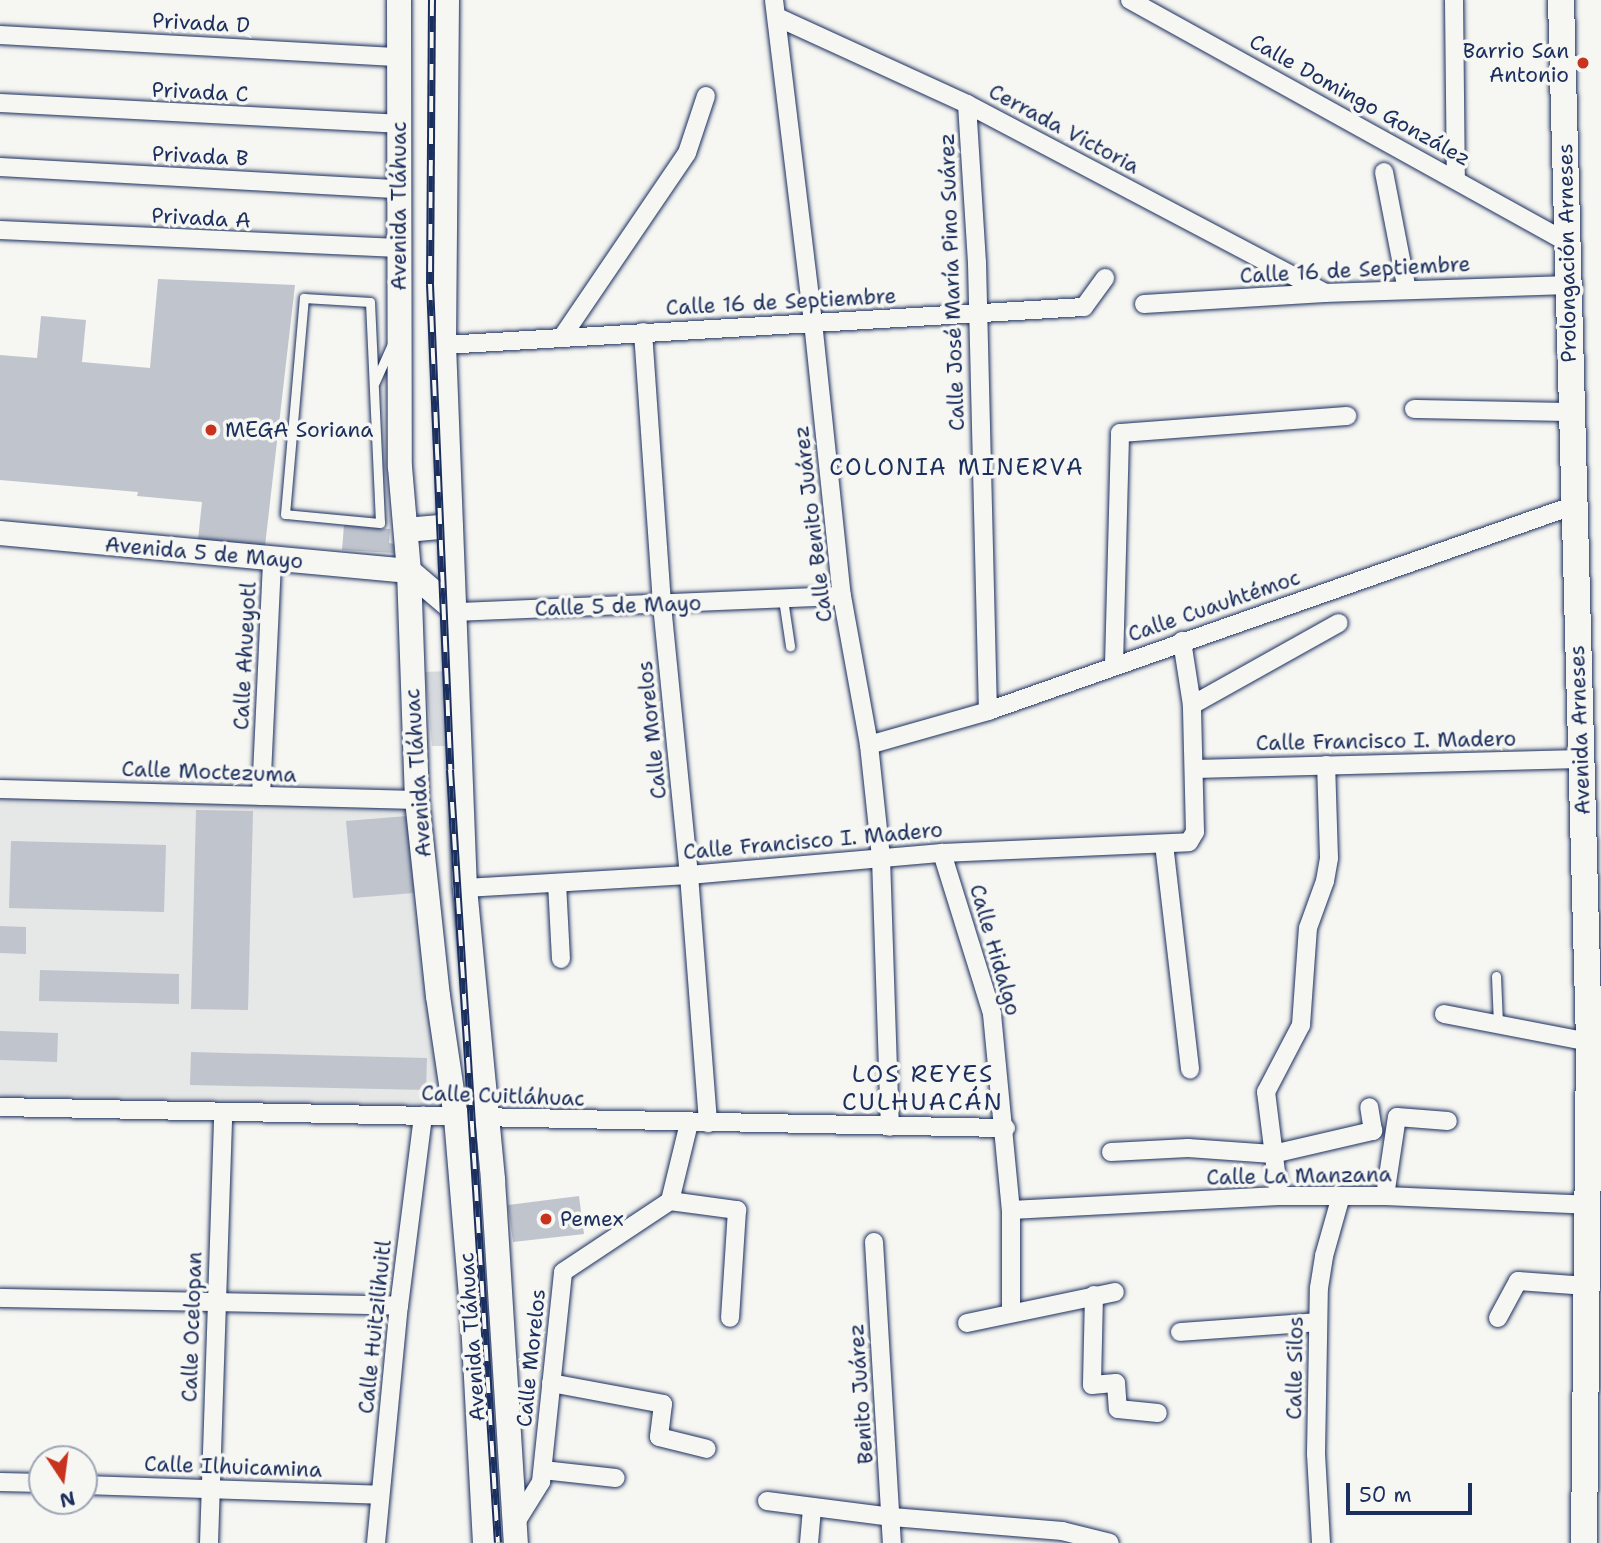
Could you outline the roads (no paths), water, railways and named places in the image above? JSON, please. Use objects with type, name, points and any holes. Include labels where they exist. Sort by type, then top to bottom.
[{"type":"main road","name":"Avenida Tláhuac","points":[[398,0],[400,467],[409,571],[417,800],[438,996],[456,1118],[485,1543]]},
{"type":"main road","name":"Avenida Tláhuac","points":[[447,0],[444,345],[457,612],[465,888],[486,1118],[504,1259],[503,1321],[514,1535]]},
{"type":"main road","name":"Prolongación Arneses","points":[[1561,0],[1572,506]]},
{"type":"main road","name":"Avenida Arneses","points":[[1572,506],[1589,1042],[1584,1543]]},
{"type":"main road","points":[[406,530],[451,526]]},
{"type":"main road","name":"Avenida 5 de Mayo","points":[[0,533],[409,571]]},
{"type":"main road","points":[[409,571],[457,612]]},
{"type":"main road","points":[[472,1322],[503,1321]]},
{"type":"street","name":"Calle Domingo González","points":[[1130,0],[1566,242]]},
{"type":"street","points":[[1454,0],[1455,180]]},
{"type":"street","name":"Cerrada Victoria","points":[[775,9],[967,104],[1325,292]]},
{"type":"street","name":"Calle Benito Juárez","points":[[775,9],[813,322],[842,596],[869,746],[881,858],[890,1127]]},
{"type":"street","name":"Privada D","points":[[0,34],[399,57]]},
{"type":"street","points":[[562,337],[687,153],[706,96]]},
{"type":"street","name":"Privada C","points":[[0,103],[398,124]]},
{"type":"street","name":"Calle José María Pino Suárez","points":[[967,104],[978,314],[988,711]]},
{"type":"street","name":"Privada B","points":[[0,167],[398,189]]},
{"type":"street","points":[[1384,172],[1407,290]]},
{"type":"street","name":"Privada A","points":[[0,230],[399,248]]},
{"type":"street","name":"Calle 16 de Septiembre","points":[[444,345],[1084,307],[1105,278]]},
{"type":"street","name":"Calle 16 de Septiembre","points":[[1144,304],[1325,292],[1568,285]]},
{"type":"street","name":"Calle Morelos","points":[[643,332],[662,605],[689,875],[708,1123]]},
{"type":"street","points":[[1414,409],[1570,412]]},
{"type":"street","points":[[1114,666],[1120,433],[1347,416]]},
{"type":"street","name":"Calle Cuauhtémoc","points":[[869,746],[988,711],[1572,506]]},
{"type":"street","name":"Calle Ahueyotl","points":[[261,796],[272,560]]},
{"type":"street","name":"Calle 5 de Mayo","points":[[457,612],[842,596]]},
{"type":"street","points":[[1192,705],[1339,623]]},
{"type":"street","name":"Calle Francisco I. Madero","points":[[465,888],[689,875],[942,853],[1189,842],[1195,832],[1192,705],[1182,641]]},
{"type":"street","name":"Calle Francisco I. Madero","points":[[1194,769],[1581,759]]},
{"type":"street","points":[[1279,1196],[1266,1092],[1301,1025],[1308,928],[1325,881],[1329,858],[1326,765]]},
{"type":"street","name":"Calle Moctezuma","points":[[0,789],[417,800]]},
{"type":"street","points":[[1164,844],[1190,1070]]},
{"type":"street","name":"Calle Hidalgo","points":[[942,853],[992,1014],[1006,1128],[1011,1210],[1012,1313]]},
{"type":"street","points":[[557,883],[561,959]]},
{"type":"street","points":[[1444,1014],[1589,1042]]},
{"type":"street","name":"Calle Cuitláhuac","points":[[0,1107],[1006,1128]]},
{"type":"street","points":[[1111,1152],[1188,1148],[1273,1154],[1373,1131],[1369,1107]]},
{"type":"street","name":"Calle Ocelopan","points":[[209,1543],[223,1113]]},
{"type":"street","name":"Calle Huitzilihuitl","points":[[376,1543],[399,1306],[423,1116]]},
{"type":"street","points":[[1385,1196],[1397,1117],[1448,1121]]},
{"type":"street","points":[[689,1123],[670,1201],[737,1210],[730,1318]]},
{"type":"street","name":"Calle La Manzana","points":[[1011,1210],[1279,1196],[1385,1196],[1588,1205]]},
{"type":"street","name":"Calle Silos","points":[[1321,1543],[1316,1454],[1318,1322],[1324,1256],[1340,1196]]},
{"type":"street","name":"Calle Morelos","points":[[514,1535],[541,1482],[563,1272],[670,1201]]},
{"type":"street","name":"Benito Juárez","points":[[874,1242],[892,1543]]},
{"type":"street","points":[[1498,1318],[1518,1281],[1587,1286]]},
{"type":"street","points":[[967,1323],[1115,1292]]},
{"type":"street","points":[[1094,1295],[1091,1385],[1116,1383],[1118,1409],[1158,1413]]},
{"type":"street","points":[[0,1298],[399,1306]]},
{"type":"street","points":[[1180,1332],[1318,1322]]},
{"type":"street","points":[[551,1383],[663,1404],[659,1437],[707,1449]]},
{"type":"street","points":[[543,1470],[616,1478]]},
{"type":"street","points":[[0,1482],[28,1483]]},
{"type":"street","name":"Calle Ilhuicamina","points":[[98,1485],[380,1495]]},
{"type":"street","points":[[767,1501],[892,1517],[1062,1531],[1110,1543]]},
{"type":"street","points":[[809,1543],[812,1508]]},
{"type":"lane","points":[[304,298],[370,302],[376,431],[380,523],[285,514],[304,298]]},
{"type":"lane","points":[[374,383],[399,326]]},
{"type":"lane","points":[[376,431],[400,467]]},
{"type":"lane","points":[[783,599],[790,646]]},
{"type":"lane","points":[[1496,976],[1498,1026]]},
{"type":"lane","points":[[493,1180],[504,1192],[506,1215]]},
{"type":"railway","points":[[432,0],[430,284],[450,770],[498,1543]]},
{"type":"place","name":"Barrio San Antonio","points":[[1583,63]]},
{"type":"place","name":"MEGA Soriana","points":[[211,430]]},
{"type":"place","name":"Pemex","points":[[546,1219]]},
{"type":"district","name":"COLONIA MINERVA","points":[[957,467]]},
{"type":"district","name":"LOS REYES CULHUACÁN","points":[[923,1089]]}]
